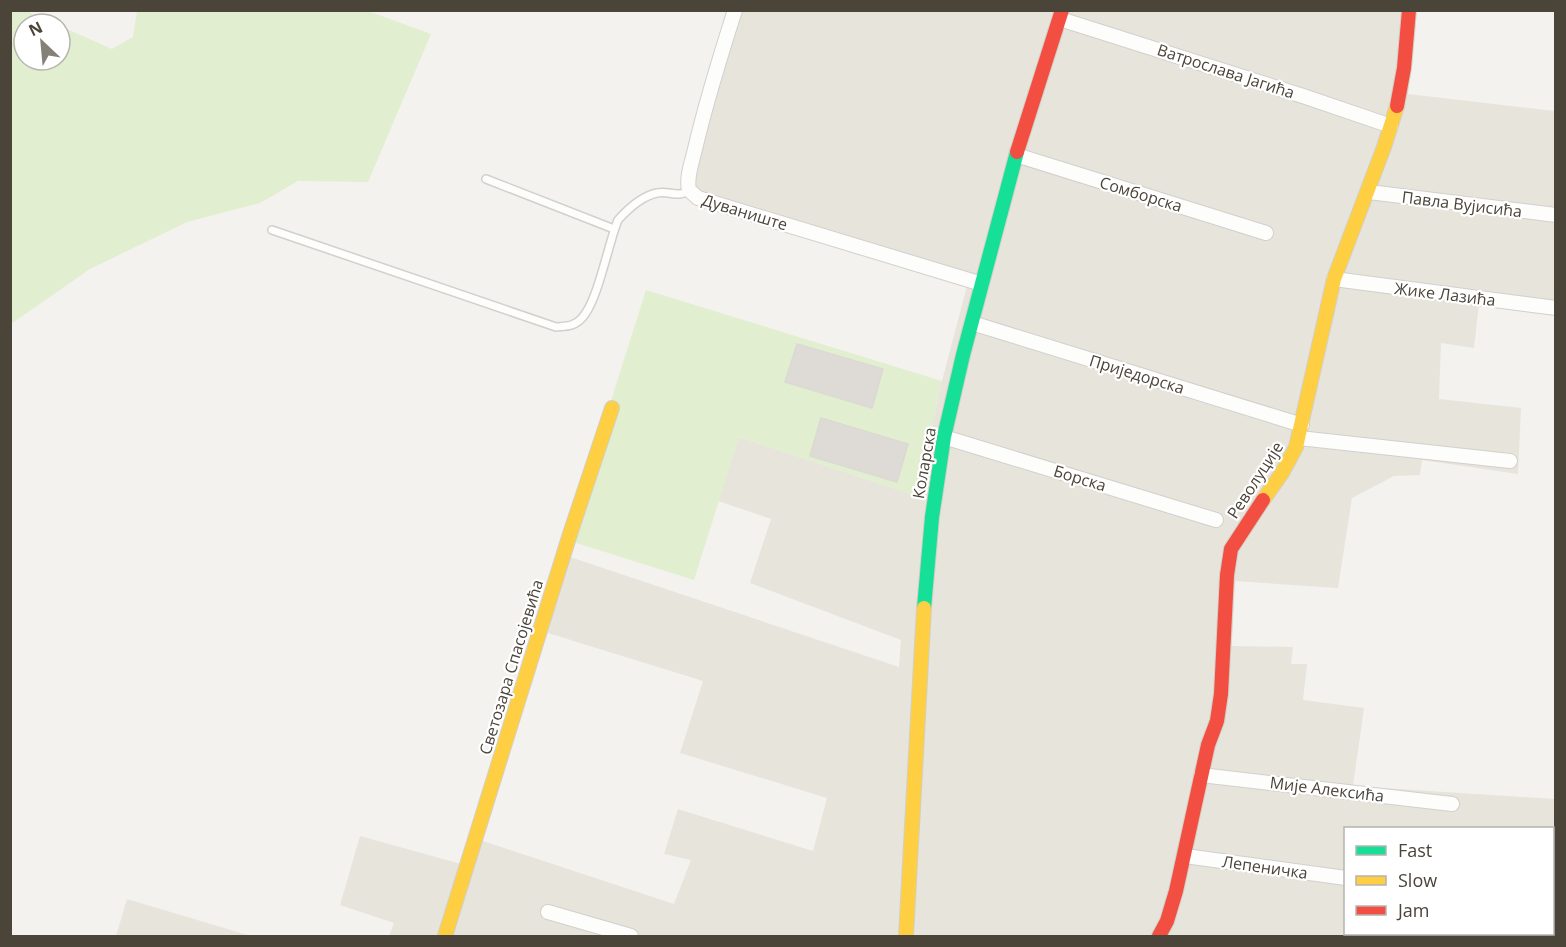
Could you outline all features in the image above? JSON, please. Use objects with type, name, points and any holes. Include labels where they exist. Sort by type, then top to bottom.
[{"type":"street","name":"Дуваниште","points":[[735,10],[705,108],[688,178],[689,190],[698,198],[982,284]]},
{"type":"street","name":"Револуције","points":[[1159,936],[1167,921],[1185,856],[1201,775],[1217,721],[1221,694],[1227,575],[1231,549],[1287,466],[1296,447],[1334,279],[1369,192],[1398,102],[1409,10]]},
{"type":"street","name":"Ватрослава Јагића","points":[[1061,15],[1391,126]]},
{"type":"street","name":"Коларска","points":[[906,936],[925,582],[944,437],[1016,155],[1061,15]]},
{"type":"street","name":"Сомборска","points":[[1016,155],[1266,233]]},
{"type":"street","name":"Павла Вујисића","points":[[1369,192],[1556,215]]},
{"type":"street","name":"Жике Лазића","points":[[1334,279],[1556,308]]},
{"type":"street","name":"Приједорска","points":[[972,323],[1300,431]]},
{"type":"street","name":"Светозара Спасојевића","points":[[445,936],[566,545],[612,408]]},
{"type":"street","points":[[1300,431],[1510,461]]},
{"type":"street","name":"Борска","points":[[944,437],[1216,520]]},
{"type":"street","name":"Мије Алексића","points":[[1201,775],[1452,804]]},
{"type":"street","name":"Лепеничка","points":[[1185,856],[1344,878]]},
{"type":"street","points":[[548,912],[631,936]]},
{"type":"lane","points":[[486,179],[614,229]]},
{"type":"lane","points":[[272,231],[556,327],[570,326],[584,317],[592,300],[614,229],[625,212],[657,193],[678,195],[689,190]]},
{"type":"shaded area","points":[[726,11],[1414,11],[1408,94],[1555,111],[1555,314],[1479,304],[1474,348],[1441,343],[1439,399],[1521,408],[1518,474],[1422,460],[1420,475],[1394,476],[1352,498],[1338,588],[1235,581],[1232,646],[1293,647],[1291,664],[1307,664],[1303,700],[1364,708],[1353,786],[1555,799],[1555,936],[389,936],[394,923],[340,905],[360,836],[472,867],[477,839],[674,904],[691,860],[664,854],[678,809],[813,851],[827,798],[680,753],[703,681],[548,633],[567,556],[899,667],[901,640],[750,583],[771,519],[718,501],[739,437],[917,496],[942,381],[967,286],[682,196],[692,133]]},
{"type":"shaded area","points":[[127,899],[251,936],[116,936]]},
{"type":"green space","points":[[11,10],[28,12],[12,12],[12,72],[72,72],[72,31],[112,49],[133,37],[137,11],[368,11],[431,34],[368,182],[298,181],[260,203],[187,222],[90,269],[11,324]]},
{"type":"green space","points":[[646,290],[942,381],[917,496],[739,437],[694,580],[567,540]]},
{"type":"building","points":[[797,344],[883,369],[872,408],[785,382]]},
{"type":"building","points":[[821,418],[908,444],[897,482],[810,456]]},
{"type":"traffic: fast","points":[[924,608],[932,517],[944,437],[963,355],[1017,152]]},
{"type":"traffic: slow","points":[[1263,500],[1282,473],[1296,447],[1334,279],[1384,147],[1397,106]]},
{"type":"traffic: slow","points":[[445,936],[570,534],[612,408]]},
{"type":"traffic: slow","points":[[906,936],[924,608]]},
{"type":"traffic: jam","points":[[1017,152],[1062,10]]},
{"type":"traffic: jam","points":[[1397,106],[1404,68],[1409,10]]},
{"type":"traffic: jam","points":[[1159,936],[1167,921],[1176,891],[1208,745],[1217,721],[1221,694],[1227,575],[1231,549],[1263,500]]}]
